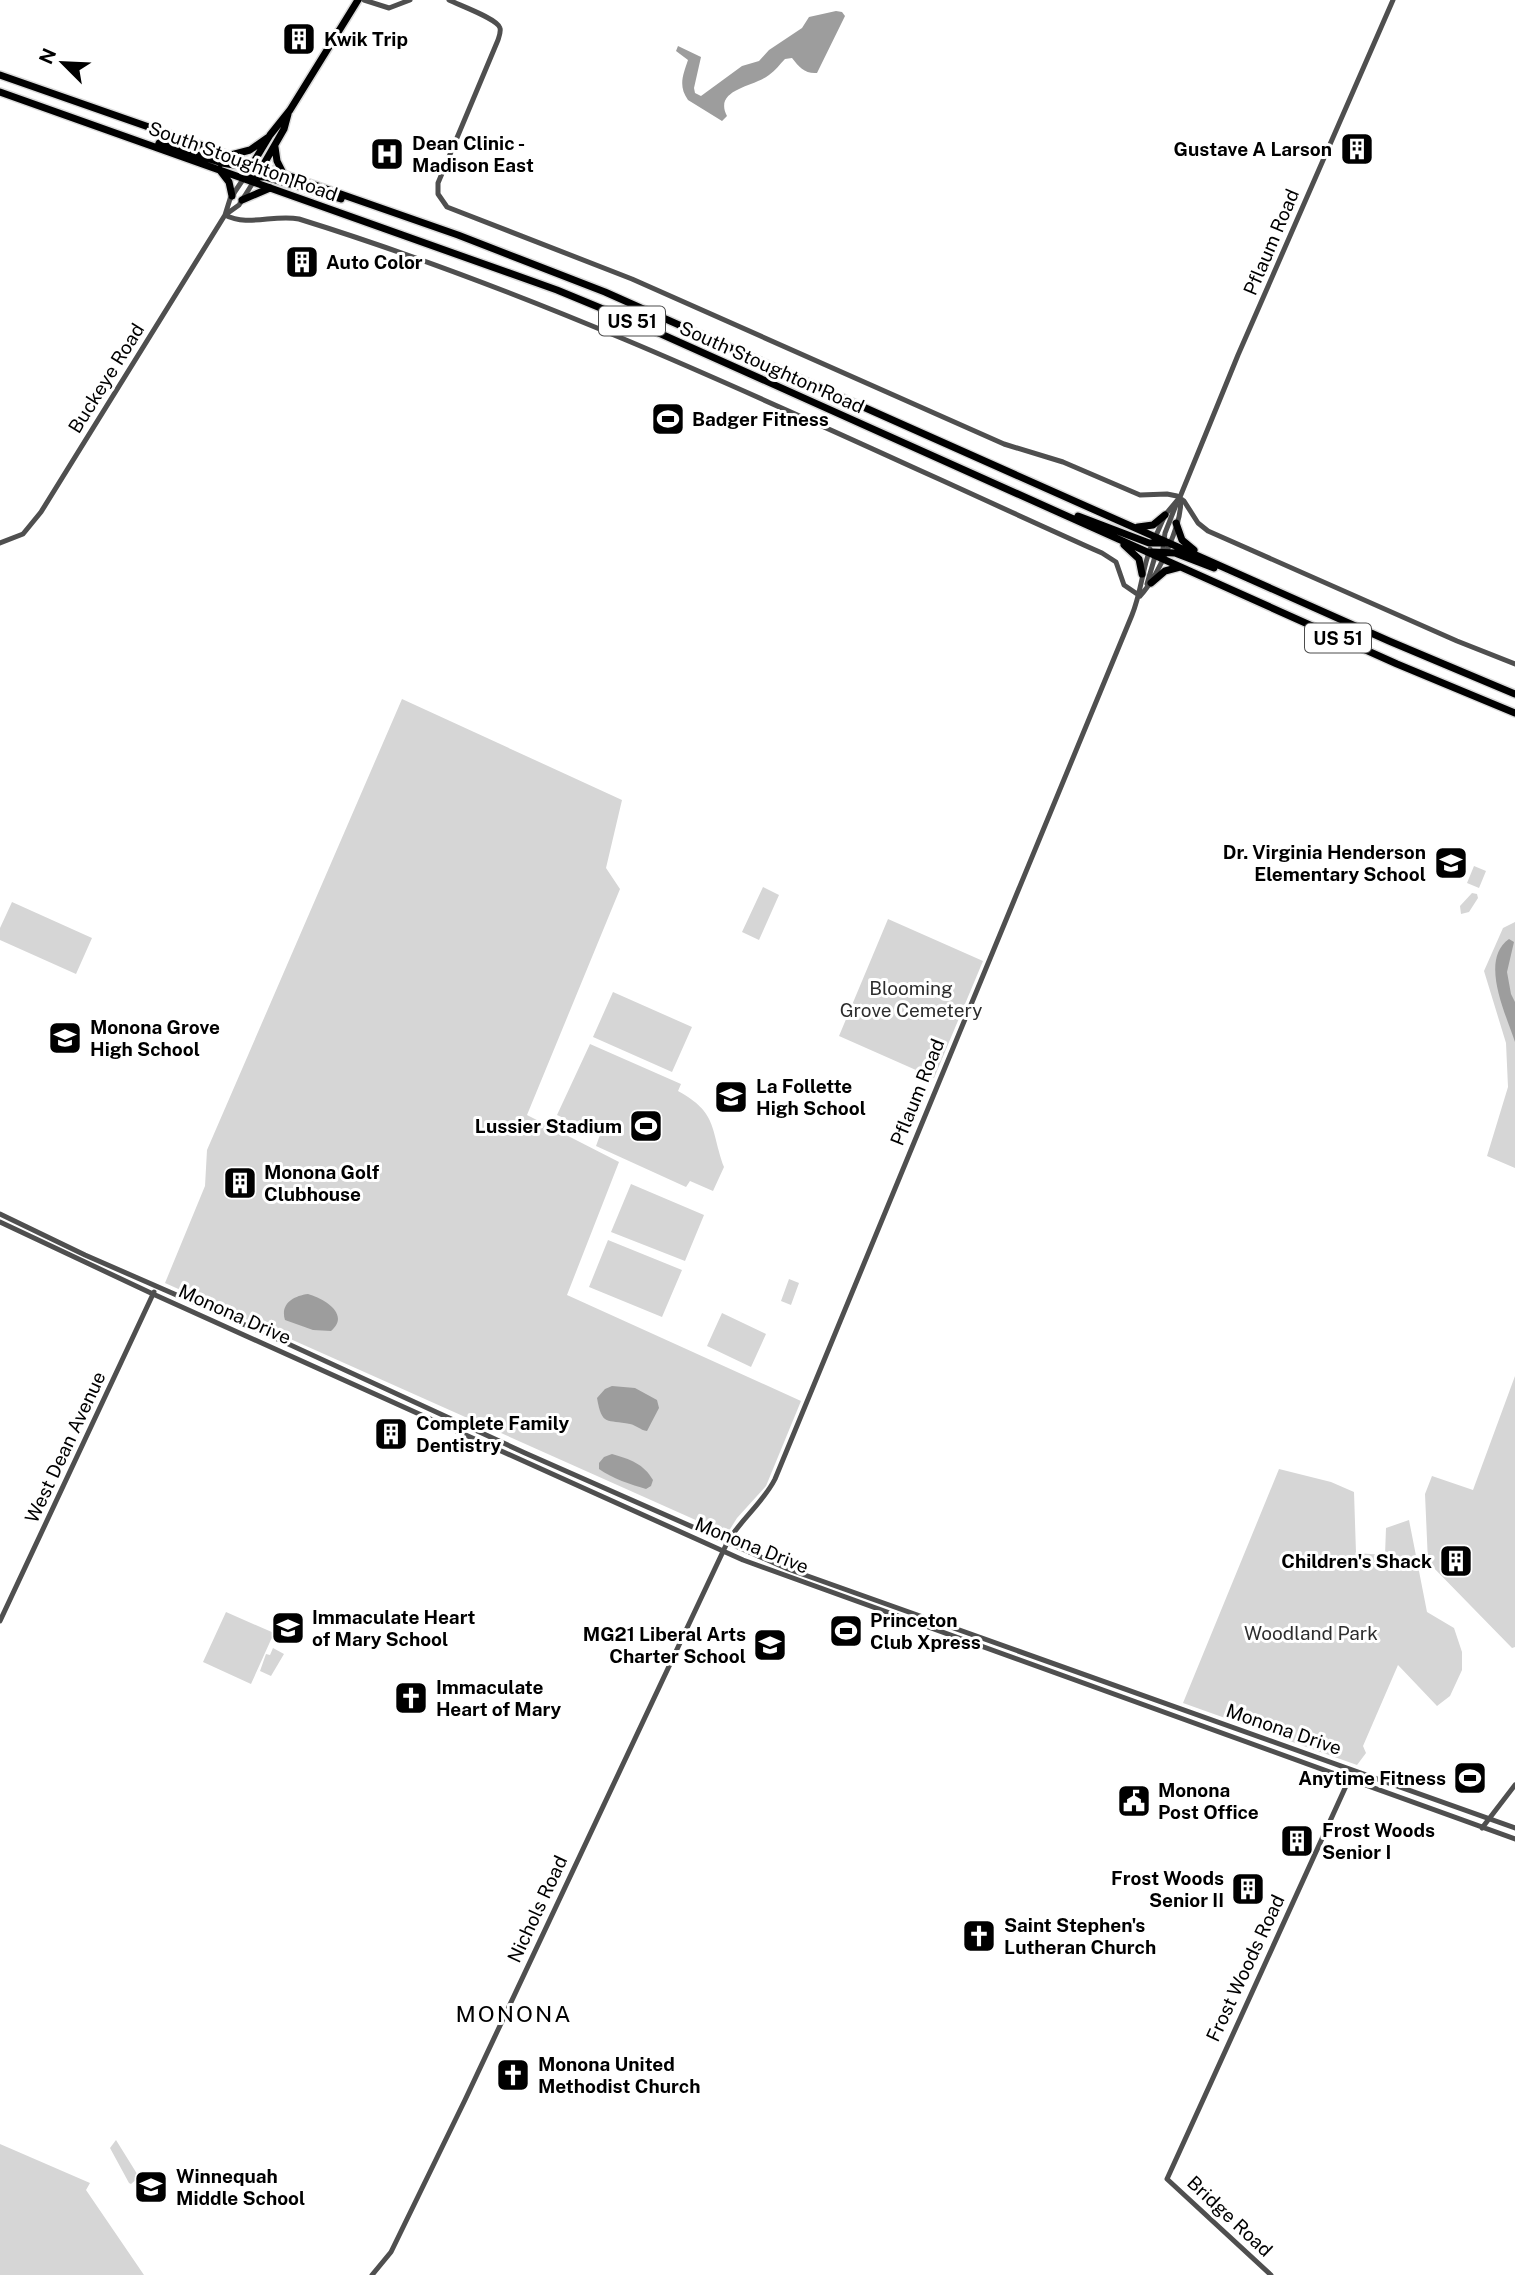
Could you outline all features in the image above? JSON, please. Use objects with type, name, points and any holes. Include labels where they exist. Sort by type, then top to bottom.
[{"type":"main road","points":[[244,178],[358,0]]},
{"type":"main road","name":"South Stoughton Road","points":[[0,75],[231,155],[251,166],[262,167],[505,252],[626,301],[1135,527],[1180,567],[1408,669],[1515,713]]},
{"type":"main road","name":"South Stoughton Road","points":[[0,92],[244,178],[255,179],[569,295],[1119,539],[1198,556],[1515,694]]},
{"type":"main road","points":[[290,110],[275,146],[255,179],[286,182],[388,215],[405,216]]},
{"type":"main road","points":[[118,133],[251,166]]},
{"type":"main road","points":[[231,155],[250,149],[270,135]]},
{"type":"main road","points":[[275,146],[275,155],[284,175]]},
{"type":"main road","points":[[219,169],[229,182],[232,196]]},
{"type":"main road","points":[[242,200],[271,187]]},
{"type":"main road","points":[[1057,511],[1248,579]]},
{"type":"main road","points":[[1135,527],[1153,525],[1165,515]]},
{"type":"main road","points":[[1176,523],[1182,540],[1198,556]]},
{"type":"main road","points":[[1119,539],[1137,556],[1142,573]]},
{"type":"main road","points":[[1151,583],[1165,571],[1180,567]]},
{"type":"street","points":[[364,0],[388,8],[410,0]]},
{"type":"street","name":"South Stoughton Road","points":[[449,0],[496,22],[500,33],[439,183],[438,191],[442,202],[452,210],[632,279],[1014,447],[1063,462],[1140,495],[1167,494],[1180,497]]},
{"type":"street","name":"Pflaum Road","points":[[1140,596],[1151,583],[1165,515],[1180,497],[1238,355],[1393,0]]},
{"type":"street","name":"Buckeye Road","points":[[0,543],[23,534],[41,512],[225,215],[232,196],[244,178]]},
{"type":"street","name":"Buckeye Road","points":[[225,215],[242,200],[255,179]]},
{"type":"street","points":[[225,215],[243,221],[299,219],[469,278],[599,328],[1102,553],[1116,562],[1124,585],[1140,596],[1148,582],[1170,516],[1180,497],[1198,523],[1214,534],[1515,664]]},
{"type":"street","name":"Pflaum Road","points":[[723,1552],[737,1526],[769,1491],[782,1463],[1140,596],[1142,573],[1176,523],[1181,508],[1180,497]]},
{"type":"street","name":"Monona Drive","points":[[0,1213],[85,1255],[799,1573],[1515,1828]]},
{"type":"street","name":"Monona Drive","points":[[0,1222],[392,1405],[777,1574],[1515,1839]]},
{"type":"street","name":"West Dean Avenue","points":[[0,1621],[157,1286]]},
{"type":"street","points":[[392,1405],[397,1395]]},
{"type":"street","name":"Nichols Road","points":[[372,2275],[391,2252],[465,2100],[723,1552]]},
{"type":"street","name":"Frost Woods Road","points":[[1167,2179],[1353,1770]]},
{"type":"street","points":[[1482,1828],[1515,1785]]},
{"type":"street","name":"Bridge Road","points":[[1167,2179],[1271,2275]]},
{"type":"green space","points":[[402,699],[622,800],[606,868],[620,889],[527,1115],[619,1162],[567,1295],[801,1401],[766,1486],[737,1518],[727,1534],[165,1283],[205,1186],[207,1150]]},
{"type":"green space","points":[[1474,866],[1486,871],[1479,888],[1467,883]]},
{"type":"green space","points":[[763,887],[779,895],[759,940],[742,932]]},
{"type":"green space","points":[[1472,893],[1477,894],[1478,898],[1469,912],[1461,914],[1460,906]]},
{"type":"green space","points":[[12,902],[92,938],[76,974],[0,940],[0,928]]},
{"type":"green space","name":"Blooming Grove Cemetery","points":[[888,919],[983,961],[934,1078],[839,1036]]},
{"type":"green space","points":[[1515,922],[1515,1168],[1487,1156],[1508,1087],[1506,1043],[1484,971],[1503,928]]},
{"type":"green space","points":[[613,992],[692,1027],[672,1072],[593,1037]]},
{"type":"green space","name":"Lussier Stadium","points":[[590,1044],[681,1084],[678,1091],[700,1107],[711,1123],[724,1167],[713,1191],[690,1181],[686,1187],[596,1146],[600,1135],[557,1115]]},
{"type":"green space","points":[[631,1184],[704,1215],[685,1261],[611,1232]]},
{"type":"green space","points":[[608,1240],[682,1270],[662,1317],[589,1287]]},
{"type":"green space","points":[[789,1279],[799,1283],[791,1305],[781,1301]]},
{"type":"green space","points":[[722,1313],[766,1334],[751,1367],[707,1346]]},
{"type":"green space","points":[[1515,1376],[1515,1647],[1512,1648],[1428,1562],[1425,1494],[1432,1476],[1473,1490]]},
{"type":"green space","name":"Woodland Park","points":[[1279,1469],[1331,1482],[1354,1492],[1356,1553],[1385,1555],[1386,1528],[1409,1520],[1427,1612],[1454,1628],[1462,1652],[1462,1670],[1450,1696],[1437,1706],[1398,1665],[1363,1746],[1366,1753],[1357,1765],[1183,1703]]},
{"type":"green space","points":[[226,1612],[274,1633],[251,1684],[203,1662]]},
{"type":"green space","points":[[273,1648],[284,1654],[271,1676],[260,1671],[266,1654],[270,1655]]},
{"type":"green space","points":[[116,2140],[139,2177],[131,2184],[110,2148]]},
{"type":"green space","points":[[0,2144],[90,2183],[86,2190],[144,2275],[0,2275]]},
{"type":"shaded area","points":[[836,11],[845,16],[817,73],[803,69],[792,58],[785,59],[769,75],[730,94],[724,107],[727,116],[722,121],[688,100],[685,95],[682,80],[688,60],[676,51],[678,46],[701,57],[694,88],[695,93],[701,96],[742,66],[759,61],[769,50],[802,28],[809,17]]},
{"type":"shaded area","points":[[1509,939],[1514,942],[1507,972],[1515,1002],[1515,1042],[1501,1003],[1495,973],[1500,948]]},
{"type":"shaded area","points":[[308,1294],[333,1308],[338,1319],[331,1331],[313,1330],[285,1320],[286,1305],[297,1297]]},
{"type":"shaded area","points":[[612,1386],[635,1388],[657,1400],[659,1408],[647,1431],[604,1418],[597,1398]]},
{"type":"shaded area","points":[[612,1454],[641,1466],[653,1480],[651,1486],[646,1489],[599,1469],[599,1463],[604,1457]]},
{"type":"place","name":"Kwik Trip","points":[[299,39]]},
{"type":"place","name":"Gustave A Larson","points":[[1357,149]]},
{"type":"place","name":"Dean Clinic - Madison East","points":[[387,154]]},
{"type":"place","name":"Auto Color","points":[[302,262]]},
{"type":"place","name":"Badger Fitness","points":[[668,419]]},
{"type":"place","name":"Dr. Virginia Henderson Elementary School","points":[[1451,863]]},
{"type":"place","name":"Monona Grove High School","points":[[65,1038]]},
{"type":"place","name":"La Follette High School","points":[[731,1097]]},
{"type":"place","name":"Lussier Stadium","points":[[646,1126]]},
{"type":"place","name":"Monona Golf Clubhouse","points":[[240,1183]]},
{"type":"place","name":"Complete Family Dentistry","points":[[391,1434]]},
{"type":"place","name":"Children's Shack","points":[[1456,1561]]},
{"type":"place","name":"Immaculate Heart of Mary School","points":[[288,1628]]},
{"type":"place","name":"Princeton Club Xpress","points":[[846,1631]]},
{"type":"place","name":"MG21 Liberal Arts Charter School","points":[[770,1645]]},
{"type":"place","name":"Immaculate Heart of Mary","points":[[411,1698]]},
{"type":"place","name":"Anytime Fitness","points":[[1470,1778]]},
{"type":"place","name":"Monona Post Office","points":[[1134,1801]]},
{"type":"place","name":"Frost Woods Senior I","points":[[1297,1841]]},
{"type":"place","name":"Frost Woods Senior II","points":[[1248,1889]]},
{"type":"place","name":"Saint Stephen's Lutheran Church","points":[[979,1936]]},
{"type":"place","name":"Monona United Methodist Church","points":[[513,2075]]},
{"type":"place","name":"Winnequah Middle School","points":[[151,2187]]},
{"type":"district","name":"MONONA","points":[[514,2013]]}]
